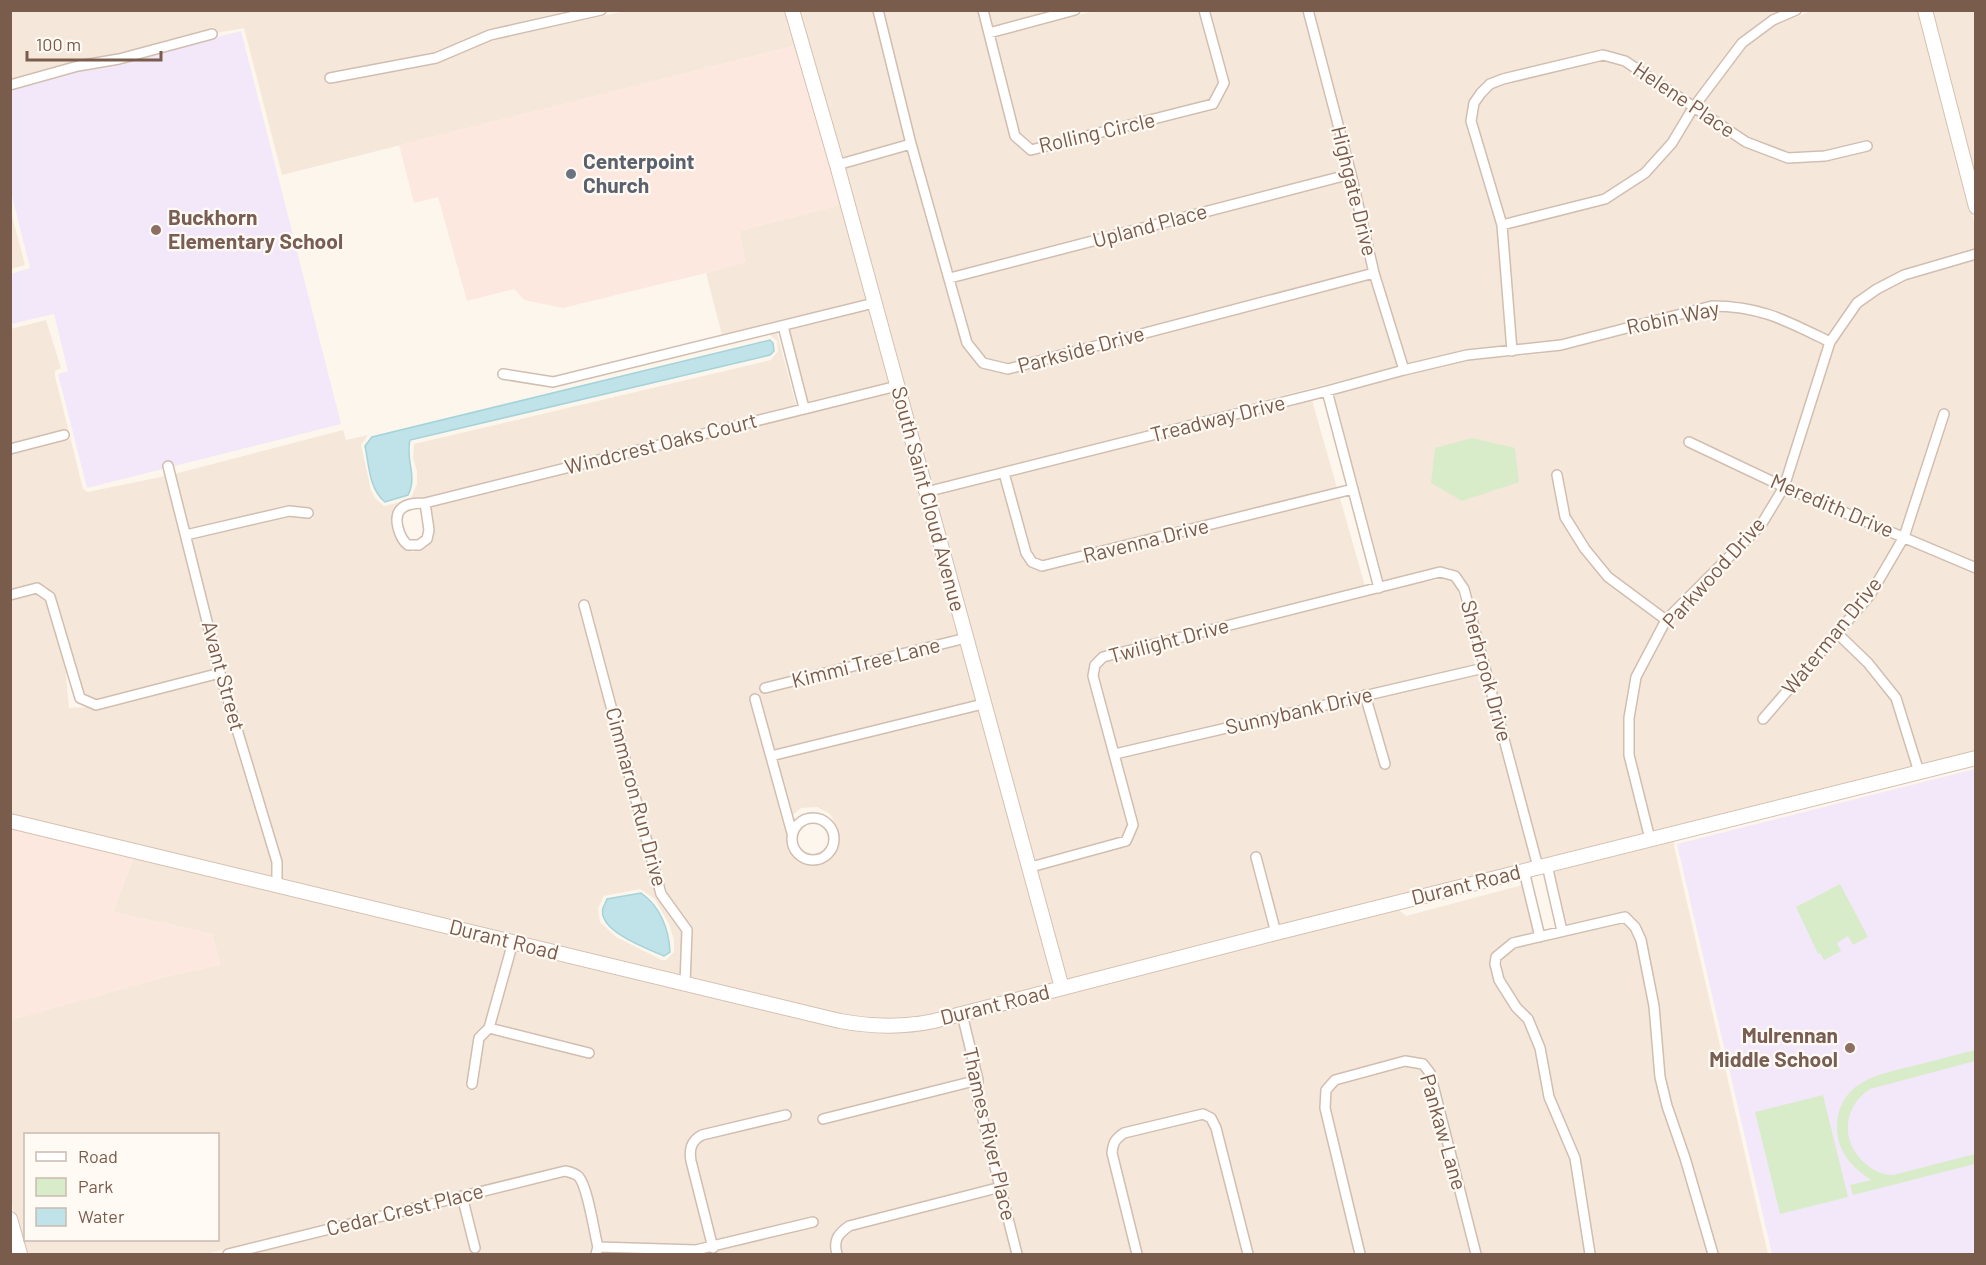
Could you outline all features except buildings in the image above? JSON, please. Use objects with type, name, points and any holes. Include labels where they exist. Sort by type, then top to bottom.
[{"type":"street","points":[[330,78],[436,58],[490,35],[602,10]]},
{"type":"street","name":"South Saint Cloud Avenue","points":[[792,10],[837,165],[1062,988]]},
{"type":"street","points":[[837,165],[911,144],[878,10]]},
{"type":"street","name":"Rolling Circle","points":[[983,10],[1015,136],[1031,150],[1213,105],[1224,83],[1204,10]]},
{"type":"street","points":[[989,33],[1075,10]]},
{"type":"street","name":"Highgate Drive","points":[[1308,10],[1374,273],[1404,370]]},
{"type":"street","points":[[1502,225],[1605,199],[1645,173],[1672,143],[1693,108],[1742,43],[1773,20],[1796,10]]},
{"type":"street","points":[[1925,10],[1976,207]]},
{"type":"street","points":[[10,85],[212,34]]},
{"type":"street","name":"Helene Place","points":[[1512,351],[1502,225],[1471,121],[1477,98],[1490,84],[1603,55],[1625,61],[1746,142],[1788,158],[1825,156],[1867,146]]},
{"type":"street","name":"Parkside Drive","points":[[911,144],[967,343],[983,363],[1008,369],[1374,273]]},
{"type":"street","name":"Upland Place","points":[[950,278],[1351,174]]},
{"type":"street","name":"Parkwood Drive","points":[[1650,839],[1629,755],[1629,718],[1636,677],[1666,620],[1761,525],[1784,487],[1830,342],[1857,303],[1904,275],[1976,254]]},
{"type":"street","points":[[503,374],[553,382],[874,303]]},
{"type":"street","name":"Robin Way","points":[[1512,351],[1561,345],[1712,306],[1735,306],[1774,315],[1830,342]]},
{"type":"street","points":[[783,326],[804,408]]},
{"type":"street","name":"Treadway Drive","points":[[926,492],[1404,370],[1467,355],[1512,351]]},
{"type":"street","name":"Windcrest Oaks Court","points":[[425,503],[428,539],[419,545],[408,546],[399,535],[398,513],[407,505],[425,503],[897,386]]},
{"type":"street","points":[[1327,391],[1379,588]]},
{"type":"street","name":"Waterman Drive","points":[[1763,719],[1870,595],[1904,537],[1944,414]]},
{"type":"street","points":[[10,449],[64,435]]},
{"type":"street","name":"Meredith Drive","points":[[1689,442],[1784,487],[1976,567]]},
{"type":"street","name":"Avant Street","points":[[168,466],[220,673],[277,862],[277,885]]},
{"type":"street","name":"Ravenna Drive","points":[[1004,472],[1026,553],[1032,562],[1042,566],[1353,489]]},
{"type":"street","points":[[1557,475],[1565,518],[1585,549],[1608,577],[1666,620]]},
{"type":"street","points":[[186,535],[289,511],[308,513]]},
{"type":"street","name":"Sherbrook Drive","points":[[1379,588],[1440,572],[1455,576],[1462,583],[1484,668],[1562,931]]},
{"type":"street","points":[[10,595],[38,588],[50,597],[80,698],[96,705],[220,673]]},
{"type":"street","name":"Twilight Drive","points":[[1030,867],[1126,841],[1133,825],[1094,676],[1095,665],[1103,657],[1379,588]]},
{"type":"street","name":"Cimmaron Run Drive","points":[[584,605],[661,894],[687,930],[685,984]]},
{"type":"street","points":[[1838,634],[1868,663],[1896,698],[1919,772]]},
{"type":"street","name":"Kimmi Tree Lane","points":[[765,688],[966,638]]},
{"type":"street","name":"Sunnybank Drive","points":[[1114,754],[1484,668]]},
{"type":"street","points":[[1365,695],[1385,764]]},
{"type":"street","points":[[755,699],[792,833],[794,850],[806,859],[820,859],[826,855],[834,843],[832,830],[823,820],[816,818],[803,820],[797,824],[792,833]]},
{"type":"street","points":[[771,756],[983,704]]},
{"type":"street","name":"Durant Road","points":[[10,821],[840,1021],[870,1026],[907,1026],[1976,758]]},
{"type":"street","points":[[1256,857],[1276,933]]},
{"type":"street","points":[[1524,871],[1540,937]]},
{"type":"street","points":[[1590,1254],[1575,1158],[1549,1097],[1540,1048],[1528,1019],[1515,1007],[1499,980],[1495,964],[1496,957],[1513,943],[1625,917],[1635,927],[1641,940],[1654,1006],[1660,1077],[1713,1254]]},
{"type":"street","points":[[472,1084],[479,1038],[489,1028],[513,942]]},
{"type":"street","name":"Thames River Place","points":[[962,1014],[978,1080],[977,1096],[1017,1254]]},
{"type":"street","points":[[489,1028],[589,1053]]},
{"type":"street","name":"Pankaw Lane","points":[[1360,1254],[1325,1108],[1326,1090],[1335,1080],[1406,1062],[1423,1064],[1430,1072],[1476,1254]]},
{"type":"street","points":[[823,1119],[978,1080]]},
{"type":"street","points":[[713,1248],[691,1161],[692,1143],[702,1135],[786,1114]]},
{"type":"street","points":[[1137,1254],[1112,1146],[1116,1138],[1124,1133],[1203,1114],[1211,1118],[1216,1128],[1248,1254]]},
{"type":"street","name":"Cedar Crest Place","points":[[228,1254],[565,1171],[574,1173],[580,1179],[588,1204],[597,1251]]},
{"type":"street","points":[[837,1254],[834,1244],[839,1233],[849,1226],[1001,1187]]},
{"type":"street","points":[[462,1196],[475,1248]]},
{"type":"street","points":[[10,1219],[20,1254]]},
{"type":"street","points":[[597,1251],[713,1248],[813,1222]]},
{"type":"shaded area","points":[[988,10],[1055,11],[992,27]]},
{"type":"shaded area","points":[[1920,10],[1975,225],[1976,249],[1902,270],[1875,285],[1853,300],[1828,336],[1775,310],[1736,301],[1712,301],[1560,340],[1516,345],[1507,229],[1607,204],[1649,177],[1676,147],[1695,115],[1744,147],[1786,163],[1826,161],[1872,150],[1870,140],[1824,151],[1788,153],[1748,138],[1700,107],[1745,47],[1775,25],[1811,11]]},
{"type":"shaded area","points":[[10,11],[578,11],[489,30],[435,53],[325,74],[326,84],[437,63],[492,40],[625,11],[788,11],[798,45],[282,175],[244,28],[216,33],[214,27],[118,54],[77,61],[11,80]]},
{"type":"shaded area","points":[[797,11],[873,11],[906,140],[840,158],[809,42],[806,42]]},
{"type":"shaded area","points":[[883,11],[979,11],[1011,137],[1033,155],[1215,110],[1228,82],[1209,11],[1303,11],[1345,170],[953,272],[916,143]]},
{"type":"shaded area","points":[[1094,11],[1199,11],[1219,82],[1210,100],[1032,145],[1019,133],[995,37]]},
{"type":"shaded area","points":[[1312,11],[1783,11],[1771,16],[1739,40],[1692,101],[1627,57],[1604,50],[1502,74],[1487,80],[1478,89],[1468,107],[1467,129],[1488,190],[1497,226],[1507,346],[1466,350],[1407,364],[1379,272]]},
{"type":"shaded area","points":[[1930,11],[1975,11],[1975,188]]},
{"type":"shaded area","name":"Buckhorn Elementary School","points":[[241,31],[341,424],[87,488],[58,374],[68,371],[54,314],[11,324],[11,274],[30,268],[11,192],[11,89]]},
{"type":"shaded area","points":[[798,45],[843,204],[739,231],[745,263],[563,308],[524,300],[514,289],[467,301],[438,197],[414,203],[399,145]]},
{"type":"shaded area","points":[[1603,60],[1623,66],[1687,109],[1668,140],[1642,169],[1603,194],[1505,219],[1476,127],[1476,116],[1481,101],[1493,89],[1505,84]]},
{"type":"shaded area","points":[[908,150],[964,346],[983,369],[1009,374],[1371,279],[1398,366],[929,486],[843,168]]},
{"type":"shaded area","points":[[1348,180],[1369,269],[1008,364],[986,359],[972,341],[956,282]]},
{"type":"shaded area","points":[[843,204],[869,299],[722,335],[706,273],[745,262],[739,231]]},
{"type":"shaded area","points":[[10,208],[25,265],[11,269],[10,269]]},
{"type":"shaded area","points":[[1975,260],[1975,562],[1910,534],[1950,412],[1942,408],[1901,530],[1790,484],[1834,345],[1860,307],[1906,280]]},
{"type":"shaded area","points":[[871,309],[891,382],[807,402],[788,330]]},
{"type":"shaded area","points":[[1713,311],[1735,311],[1773,320],[1824,345],[1782,480],[1686,436],[1683,445],[1777,489],[1757,522],[1665,613],[1611,573],[1588,546],[1569,516],[1561,469],[1552,471],[1561,518],[1581,552],[1606,581],[1660,621],[1632,674],[1624,718],[1625,756],[1645,835],[1541,861],[1466,582],[1457,571],[1440,567],[1382,582],[1333,395],[1470,360],[1562,350]]},
{"type":"shaded area","points":[[46,320],[61,368],[55,371],[55,376],[83,489],[88,492],[165,476],[215,669],[96,700],[83,694],[52,592],[36,583],[11,589],[11,454],[70,439],[67,429],[11,444],[11,329]]},
{"type":"shaded area","points":[[777,333],[796,405],[425,498],[411,498],[417,484],[417,471],[413,458],[414,444],[771,360],[778,351],[777,341],[770,335],[711,350]]},
{"type":"shaded area","points":[[894,392],[978,700],[774,750],[759,693],[750,695],[787,826],[787,839],[797,854],[812,859],[821,858],[834,847],[838,829],[830,814],[817,807],[801,808],[793,815],[777,760],[980,710],[1057,984],[919,1019],[860,1020],[690,980],[692,930],[665,892],[587,599],[578,601],[657,895],[682,931],[681,978],[282,881],[281,862],[225,672],[191,539],[289,516],[313,519],[313,509],[287,506],[189,529],[174,474],[343,430],[346,440],[368,435],[361,445],[371,490],[375,498],[384,506],[401,502],[393,513],[395,537],[401,546],[413,552],[425,548],[432,541],[430,507]],"holes":[[[640,889],[655,899],[669,924],[674,940],[674,952],[666,960],[616,937],[600,922],[598,908],[604,896]]]},
{"type":"shaded area","points":[[1312,400],[1337,488],[1046,561],[1038,560],[1032,555],[1010,476]]},
{"type":"shaded area","points":[[1001,479],[1024,560],[1034,569],[1043,571],[1340,498],[1365,586],[1100,653],[1092,661],[1089,677],[1128,825],[1123,836],[1034,860],[931,496]]},
{"type":"shaded area","points":[[1786,493],[1897,539],[1866,592],[1757,719],[1764,726],[1838,641],[1865,667],[1892,700],[1913,768],[1653,833],[1634,754],[1633,719],[1641,679],[1670,623],[1764,529]]},
{"type":"shaded area","points":[[1906,543],[1975,573],[1975,752],[1922,765],[1899,695],[1872,660],[1844,634],[1874,598]]},
{"type":"shaded area","points":[[1450,578],[1456,583],[1475,665],[1118,748],[1098,676],[1099,668],[1105,662],[1417,583]]},
{"type":"shaded area","points":[[37,594],[47,600],[65,662],[69,708],[88,707],[97,710],[217,679],[272,862],[272,879],[11,816],[11,600]]},
{"type":"shaded area","points":[[1481,674],[1532,864],[1280,927],[1259,851],[1251,854],[1271,929],[1065,982],[1036,870],[1127,846],[1130,843],[1137,824],[1120,758],[1362,701],[1383,770],[1391,767],[1371,700]]},
{"type":"shaded area","points":[[1975,765],[1674,841],[1768,1254],[1717,1254],[1690,1156],[1664,1076],[1658,1005],[1645,939],[1640,925],[1624,912],[1565,925],[1553,869]]},
{"type":"shaded area","name":"Mulrennan Middle School","points":[[1975,769],[1975,1252],[1967,1254],[1772,1254],[1677,844]]},
{"type":"shaded area","points":[[11,826],[134,856],[113,912],[212,934],[220,965],[168,976],[11,1020]]},
{"type":"shaded area","points":[[134,856],[507,946],[485,1025],[474,1037],[467,1087],[476,1090],[483,1041],[490,1034],[593,1059],[594,1049],[495,1024],[516,948],[839,1026],[958,1020],[972,1076],[817,1116],[820,1125],[973,1087],[973,1097],[995,1184],[848,1221],[835,1231],[830,1242],[832,1254],[702,1254],[818,1226],[816,1216],[716,1241],[694,1152],[696,1147],[704,1140],[791,1119],[788,1109],[701,1130],[688,1141],[685,1155],[707,1243],[695,1245],[601,1242],[587,1179],[583,1172],[566,1166],[206,1254],[25,1254],[11,1201],[10,1020],[168,976],[220,965],[212,934],[113,912]]},
{"type":"shaded area","points":[[1522,885],[1534,932],[1510,939],[1493,953],[1491,965],[1496,983],[1512,1009],[1524,1022],[1535,1049],[1545,1099],[1571,1159],[1586,1254],[1481,1254],[1434,1071],[1423,1059],[1404,1057],[1334,1075],[1321,1089],[1321,1109],[1355,1252],[1253,1254],[1220,1126],[1213,1113],[1202,1109],[1122,1128],[1108,1143],[1107,1154],[1133,1254],[1022,1254],[982,1095],[983,1084],[967,1018],[1397,908],[1406,916]]},
{"type":"shaded area","points":[[1624,922],[1632,930],[1637,942],[1649,1006],[1655,1078],[1708,1254],[1595,1254],[1580,1157],[1553,1095],[1546,1062],[1532,1017],[1519,1003],[1504,978],[1501,960],[1515,948]]},
{"type":"shaded area","points":[[1406,1067],[1421,1069],[1426,1075],[1471,1254],[1365,1254],[1330,1108],[1330,1092],[1338,1085]]},
{"type":"shaded area","points":[[1195,1120],[1208,1122],[1212,1130],[1243,1254],[1142,1254],[1116,1153],[1117,1147],[1126,1138]]},
{"type":"shaded area","points":[[566,1176],[576,1181],[593,1247],[591,1254],[472,1254],[480,1251],[468,1200]]},
{"type":"shaded area","points":[[998,1194],[1013,1254],[842,1254],[839,1245],[843,1237],[851,1231]]},
{"type":"shaded area","points":[[459,1202],[472,1254],[250,1254]]},
{"type":"green space","points":[[1472,438],[1515,448],[1519,482],[1462,501],[1431,483],[1435,448]]},
{"type":"green space","points":[[1840,884],[1868,937],[1853,945],[1848,936],[1837,943],[1841,951],[1824,960],[1820,953],[1818,954],[1796,907]]},
{"type":"green space","points":[[1975,1050],[1975,1061],[1870,1089],[1854,1106],[1848,1126],[1852,1147],[1858,1156],[1870,1167],[1882,1173],[1893,1175],[1975,1154],[1975,1164],[1853,1195],[1850,1185],[1871,1180],[1847,1158],[1838,1137],[1839,1112],[1853,1089],[1876,1076]]},
{"type":"green space","points":[[1823,1095],[1848,1197],[1780,1214],[1755,1112]]},
{"type":"water","points":[[770,340],[774,351],[770,355],[410,440],[412,481],[408,495],[385,502],[373,484],[365,446],[372,437]]},
{"type":"water","points":[[641,893],[658,911],[668,935],[670,952],[664,956],[625,938],[608,924],[603,916],[603,908],[607,899]]},
{"type":"place","name":"Centerpoint Church","points":[[571,174]]},
{"type":"place","name":"Buckhorn Elementary School","points":[[156,230]]},
{"type":"place","name":"Mulrennan Middle School","points":[[1850,1048]]}]
